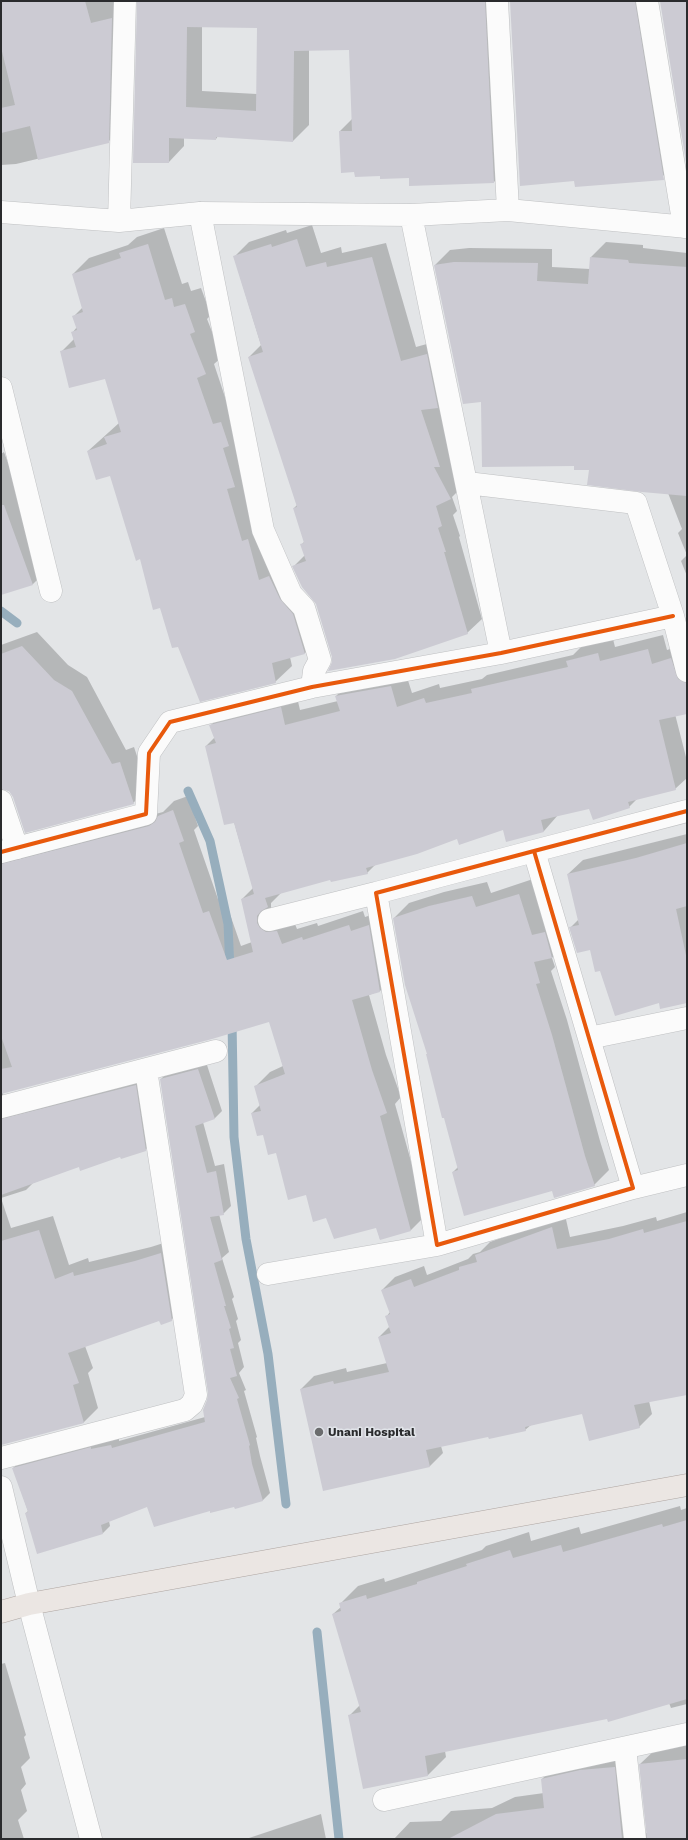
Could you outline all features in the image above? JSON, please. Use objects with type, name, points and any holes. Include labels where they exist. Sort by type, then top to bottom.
[{"type":"main road","points":[[1,1612],[28,1604],[687,1485]]},
{"type":"street","points":[[118,221],[125,1]]},
{"type":"street","points":[[497,1],[508,210]]},
{"type":"street","points":[[1,212],[118,221],[200,213],[411,215],[508,210],[685,227],[648,1]]},
{"type":"street","points":[[200,213],[263,530],[291,594],[304,608],[320,660],[314,671],[312,687]]},
{"type":"street","points":[[411,215],[501,652]]},
{"type":"street","points":[[1,388],[51,591]]},
{"type":"street","points":[[467,483],[636,503],[673,616],[687,671]]},
{"type":"street","points":[[1,801],[9,850],[146,814],[150,753],[170,722],[312,687],[501,652],[673,616]]},
{"type":"street","points":[[269,920],[687,811]]},
{"type":"street","points":[[534,851],[633,1188]]},
{"type":"street","points":[[376,893],[437,1245]]},
{"type":"street","points":[[589,1038],[687,1018]]},
{"type":"street","points":[[1,1108],[216,1051]]},
{"type":"street","points":[[1,1458],[185,1410],[192,1404],[196,1395],[146,1070]]},
{"type":"street","points":[[268,1274],[437,1245],[633,1188],[687,1175]]},
{"type":"street","points":[[1,1487],[28,1604],[91,1839]]},
{"type":"street","points":[[384,1800],[687,1734]]},
{"type":"street","points":[[625,1748],[635,1839]]},
{"type":"building","points":[[1,1],[85,1],[91,23],[112,18],[109,143],[38,160],[30,126],[1,133],[1,108],[15,105],[1,47]]},
{"type":"building","points":[[137,1],[485,1],[494,183],[409,186],[409,178],[380,179],[380,176],[355,177],[354,172],[341,173],[339,131],[352,131],[349,50],[294,51],[293,142],[216,137],[216,140],[169,138],[169,163],[133,163]],"holes":[[[187,27],[257,28],[256,111],[186,107]]]},
{"type":"building","points":[[510,1],[635,1],[664,180],[575,187],[574,181],[520,186]]},
{"type":"building","points":[[660,1],[687,1],[687,168]]},
{"type":"building","points":[[297,239],[306,267],[326,262],[327,267],[372,257],[401,361],[427,354],[438,408],[421,410],[440,467],[434,467],[451,499],[436,506],[442,526],[438,528],[468,634],[395,659],[328,671],[332,662],[332,657],[316,604],[302,587],[292,566],[306,561],[300,544],[304,543],[293,508],[297,507],[248,357],[263,352],[233,256],[271,244],[272,247]]},
{"type":"building","points":[[148,244],[165,300],[172,298],[174,307],[185,304],[195,332],[190,334],[206,374],[197,378],[213,424],[221,422],[229,446],[223,448],[235,487],[227,489],[242,541],[248,539],[259,580],[269,576],[280,599],[293,614],[305,654],[272,663],[276,683],[200,702],[178,647],[172,648],[160,608],[153,610],[140,559],[136,561],[110,476],[96,480],[87,451],[107,444],[104,437],[121,432],[105,379],[69,388],[60,351],[76,347],[71,332],[77,330],[72,316],[83,312],[72,274],[121,258],[119,253]]},
{"type":"building","points":[[590,257],[628,260],[629,263],[687,267],[687,496],[587,485],[589,470],[574,470],[574,466],[482,467],[481,402],[463,404],[434,265],[454,262],[538,263],[537,281],[588,284]]},
{"type":"building","points":[[1,505],[4,505],[33,585],[1,595]]},
{"type":"building","points":[[22,646],[54,680],[72,691],[112,764],[120,762],[134,804],[25,833],[13,797],[9,791],[1,789],[1,654]]},
{"type":"building","points":[[648,649],[652,664],[671,658],[678,679],[687,683],[687,714],[659,720],[676,790],[628,802],[630,808],[593,820],[589,809],[541,820],[544,832],[506,842],[503,830],[459,845],[457,839],[417,854],[366,868],[368,874],[331,882],[330,880],[265,898],[268,907],[261,911],[257,916],[257,923],[260,928],[266,932],[277,931],[282,944],[302,937],[303,940],[349,925],[351,931],[369,925],[380,992],[352,1000],[372,1070],[387,1113],[380,1116],[411,1231],[380,1240],[376,1228],[334,1239],[326,1218],[313,1222],[306,1195],[288,1200],[276,1153],[268,1155],[263,1135],[257,1136],[251,1113],[261,1111],[254,1086],[285,1074],[269,1022],[212,1039],[1,1094],[1,1069],[12,1067],[1,1036],[1,864],[149,826],[155,822],[158,816],[173,810],[184,841],[179,843],[203,913],[209,911],[227,960],[253,952],[241,899],[254,894],[234,823],[224,825],[205,746],[216,743],[209,725],[281,707],[285,725],[340,711],[335,696],[391,686],[397,707],[424,698],[426,703],[472,693],[471,689],[568,667],[566,661],[598,653],[600,661]]},
{"type":"building","points":[[687,843],[687,906],[676,909],[687,960],[687,1003],[660,1009],[659,1003],[615,1016],[600,971],[595,972],[590,950],[577,953],[569,927],[579,925],[567,874],[636,858]]},
{"type":"building","points":[[519,894],[532,935],[545,932],[552,958],[534,962],[540,983],[536,984],[595,1186],[554,1198],[552,1191],[464,1216],[452,1172],[458,1170],[444,1118],[442,1118],[427,1054],[405,985],[393,918],[429,906],[472,896],[476,907]]},
{"type":"building","points":[[198,1069],[215,1119],[195,1126],[207,1173],[216,1171],[224,1215],[210,1217],[222,1260],[214,1263],[226,1306],[224,1306],[231,1328],[229,1329],[234,1348],[230,1349],[237,1376],[230,1378],[239,1398],[237,1399],[250,1445],[252,1464],[263,1501],[235,1509],[234,1507],[210,1513],[210,1511],[154,1527],[147,1507],[101,1525],[103,1534],[37,1554],[25,1513],[28,1512],[12,1468],[91,1447],[91,1449],[111,1445],[112,1448],[205,1422],[203,1410],[208,1393],[160,1079]]},
{"type":"building","points":[[136,1085],[146,1151],[121,1159],[120,1157],[80,1171],[79,1167],[1,1195],[1,1119]]},
{"type":"building","points":[[687,1221],[687,1395],[634,1405],[640,1428],[589,1441],[582,1414],[525,1427],[526,1431],[426,1450],[430,1467],[323,1491],[300,1389],[333,1381],[334,1384],[389,1372],[378,1337],[391,1333],[385,1316],[390,1314],[381,1290],[411,1279],[414,1287],[459,1270],[459,1267],[477,1262],[475,1255],[552,1227],[557,1249],[609,1239],[643,1229],[644,1233]]},
{"type":"building","points":[[39,1230],[55,1279],[73,1272],[74,1276],[161,1253],[172,1321],[161,1325],[159,1321],[68,1353],[79,1383],[73,1385],[84,1423],[1,1445],[1,1241]]},
{"type":"building","points":[[687,1520],[687,1699],[608,1722],[607,1719],[425,1756],[428,1776],[363,1789],[348,1715],[361,1712],[332,1614],[341,1611],[339,1603],[366,1595],[367,1599],[417,1584],[417,1582],[467,1566],[466,1564],[510,1550],[513,1558],[561,1545],[563,1552],[662,1524],[663,1527]]},
{"type":"building","points":[[687,1759],[687,1839],[647,1839],[639,1764]]},
{"type":"building","points":[[615,1767],[622,1839],[448,1839],[496,1814],[544,1808],[541,1779],[580,1770]]},
{"type":"waterway","points":[[1,611],[17,623]]},
{"type":"waterway","points":[[188,791],[210,841],[228,924],[230,970]]},
{"type":"waterway","points":[[232,1021],[234,1137],[246,1239],[268,1354],[286,1504]]},
{"type":"waterway","points":[[317,1632],[339,1839]]},
{"type":"cycle path","points":[[1,852],[146,814],[149,753],[170,722],[312,687],[501,653],[673,616]]},
{"type":"cycle path","points":[[534,851],[633,1188],[437,1245],[376,893],[534,851],[687,811]]},
{"type":"place","name":"Unani Hospital","points":[[319,1432]]}]
